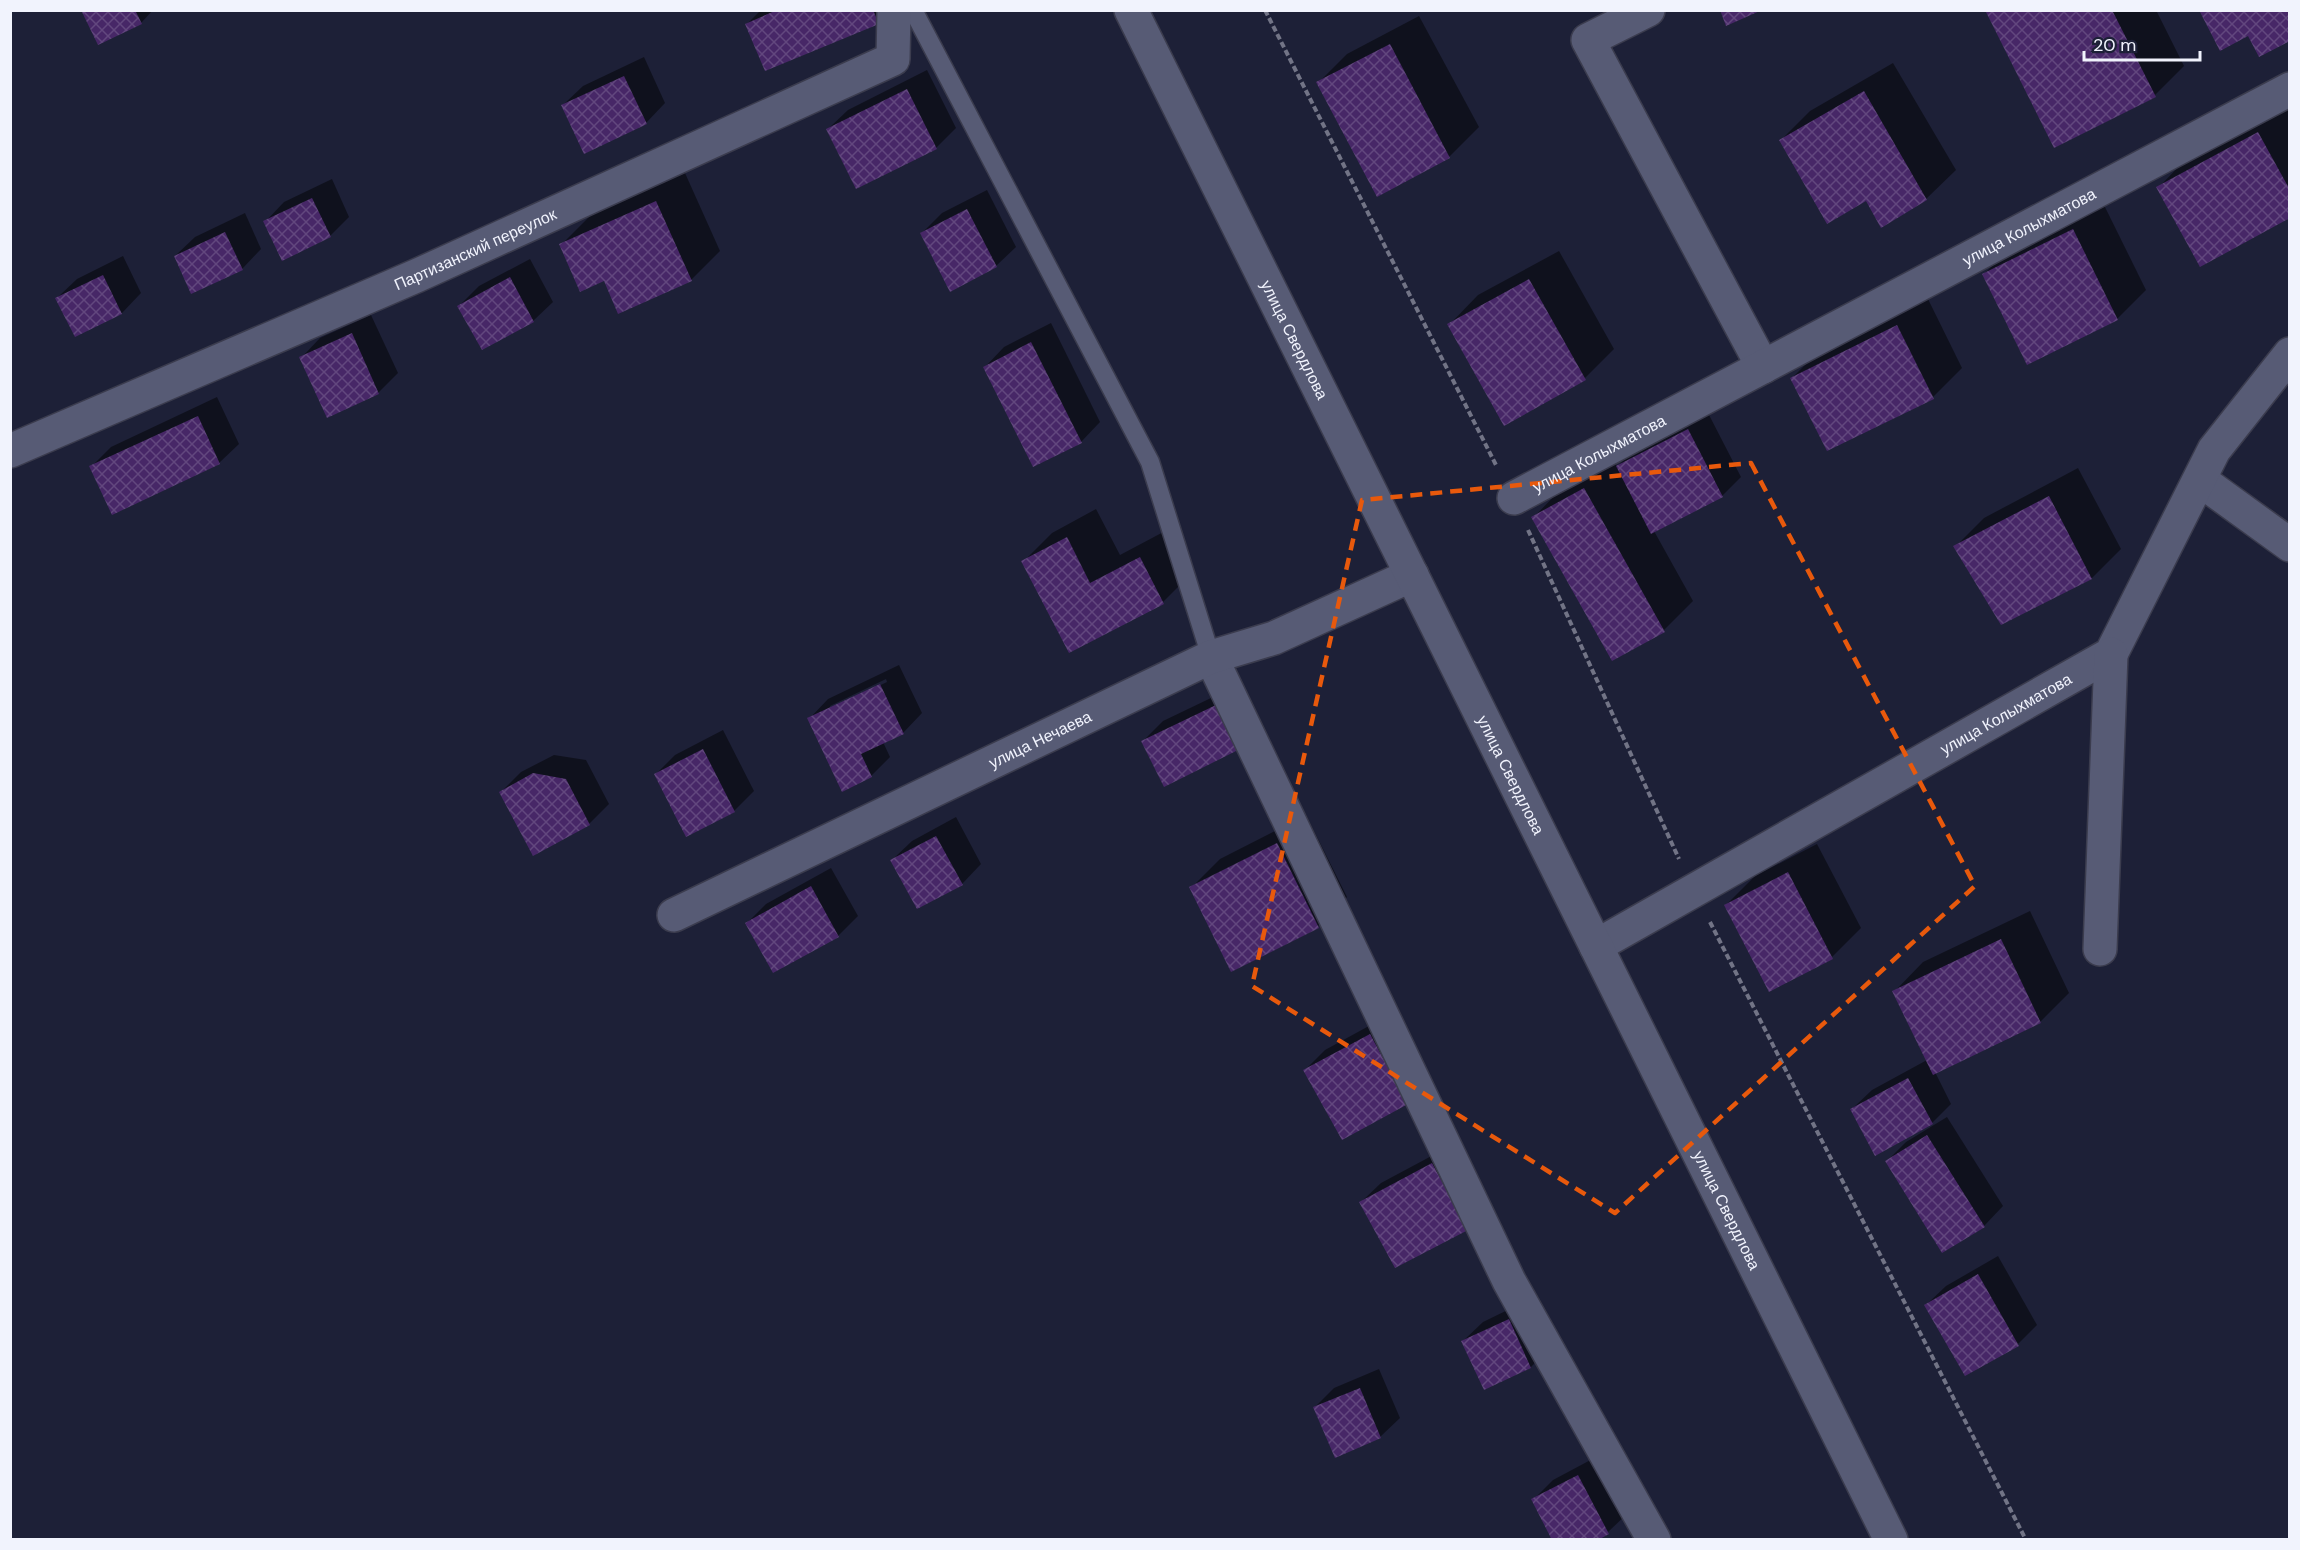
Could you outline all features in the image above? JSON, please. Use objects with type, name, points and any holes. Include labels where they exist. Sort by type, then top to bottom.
[{"type":"street","name":"Партизанский переулок","points":[[10,452],[416,276],[893,59],[894,10]]},
{"type":"street","name":"улица Свердлова","points":[[1131,10],[1891,1539]]},
{"type":"street","points":[[1648,10],[1588,40],[1763,367]]},
{"type":"street","name":"улица Колыхматова","points":[[1514,498],[2289,89]]},
{"type":"street","points":[[2100,949],[2112,654],[2214,450],[2289,354]]},
{"type":"street","points":[[2200,480],[2289,545]]},
{"type":"street","name":"улица Нечаева","points":[[674,915],[1211,657],[1274,638],[1412,575]]},
{"type":"street","name":"улица Колыхматова","points":[[1596,946],[2112,654]]},
{"type":"street","points":[[1211,657],[1509,1281],[1654,1539]]},
{"type":"lane","points":[[913,10],[1150,462],[1211,657]]},
{"type":"path","points":[[1265,10],[1514,498],[1694,891],[2026,1539]]},
{"type":"highlighted area","points":[[1751,463],[1975,886],[1615,1213],[1252,986],[1362,500]]},
{"type":"building","points":[[81,10],[135,10],[142,24],[98,45]]},
{"type":"building","points":[[777,10],[873,10],[879,24],[765,71],[745,24]]},
{"type":"building","points":[[1720,10],[1762,10],[1726,26]]},
{"type":"building","points":[[1989,10],[2112,10],[2156,97],[2054,148],[1986,12]]},
{"type":"building","points":[[2199,10],[2290,10],[2290,41],[2259,57],[2248,36],[2220,51]]},
{"type":"building","points":[[1390,44],[1450,158],[1377,197],[1316,82]]},
{"type":"building","points":[[624,76],[647,124],[584,154],[561,105]]},
{"type":"building","points":[[907,89],[937,149],[856,189],[826,129]]},
{"type":"building","points":[[1864,91],[1927,200],[1881,228],[1866,201],[1827,224],[1779,140]]},
{"type":"building","points":[[2258,132],[2290,190],[2290,218],[2200,267],[2156,187]]},
{"type":"building","points":[[312,198],[331,237],[282,261],[263,221]]},
{"type":"building","points":[[656,201],[692,281],[618,314],[604,281],[580,292],[559,244]]},
{"type":"building","points":[[967,209],[997,267],[950,292],[920,233]]},
{"type":"building","points":[[2073,229],[2118,320],[2027,365],[1982,274]]},
{"type":"building","points":[[225,232],[243,270],[191,294],[174,256]]},
{"type":"building","points":[[103,275],[122,314],[75,337],[55,298]]},
{"type":"building","points":[[510,277],[534,322],[482,350],[457,306]]},
{"type":"building","points":[[1529,279],[1586,380],[1504,426],[1447,324]]},
{"type":"building","points":[[1897,325],[1934,399],[1827,451],[1790,378]]},
{"type":"building","points":[[352,333],[379,394],[327,418],[299,357]]},
{"type":"building","points":[[1031,342],[1082,443],[1033,467],[983,367]]},
{"type":"building","points":[[198,416],[220,464],[112,515],[89,466]]},
{"type":"building","points":[[1688,429],[1723,497],[1651,534],[1616,466]]},
{"type":"building","points":[[1584,488],[1665,632],[1612,661],[1531,517]]},
{"type":"building","points":[[2049,496],[2092,579],[2001,625],[1953,546]]},
{"type":"building","points":[[1067,537],[1090,583],[1140,557],[1164,604],[1069,653],[1021,561]]},
{"type":"building","points":[[880,684],[904,734],[861,754],[872,777],[842,792],[807,718]]},
{"type":"building","points":[[1216,705],[1238,750],[1164,787],[1141,741]]},
{"type":"building","points":[[703,749],[735,812],[686,837],[654,774]]},
{"type":"building","points":[[533,773],[566,779],[590,825],[533,856],[499,792]]},
{"type":"building","points":[[936,836],[963,885],[917,909],[890,860]]},
{"type":"building","points":[[1277,843],[1319,928],[1231,972],[1189,887]]},
{"type":"building","points":[[1788,872],[1833,959],[1769,992],[1724,905]]},
{"type":"building","points":[[811,886],[839,937],[773,973],[745,923]]},
{"type":"building","points":[[2001,939],[2041,1023],[1933,1075],[1892,991]]},
{"type":"building","points":[[1370,1034],[1408,1104],[1342,1140],[1303,1070]]},
{"type":"building","points":[[1908,1078],[1933,1124],[1875,1156],[1850,1109]]},
{"type":"building","points":[[1927,1135],[1985,1227],[1942,1253],[1885,1161]]},
{"type":"building","points":[[1432,1163],[1468,1230],[1395,1268],[1359,1202]]},
{"type":"building","points":[[1978,1274],[2019,1346],[1965,1376],[1924,1305]]},
{"type":"building","points":[[1509,1319],[1531,1368],[1484,1390],[1461,1341]]},
{"type":"building","points":[[1360,1388],[1381,1438],[1335,1458],[1313,1407]]},
{"type":"building","points":[[1578,1475],[1609,1534],[1598,1540],[1552,1540],[1531,1499]]}]
